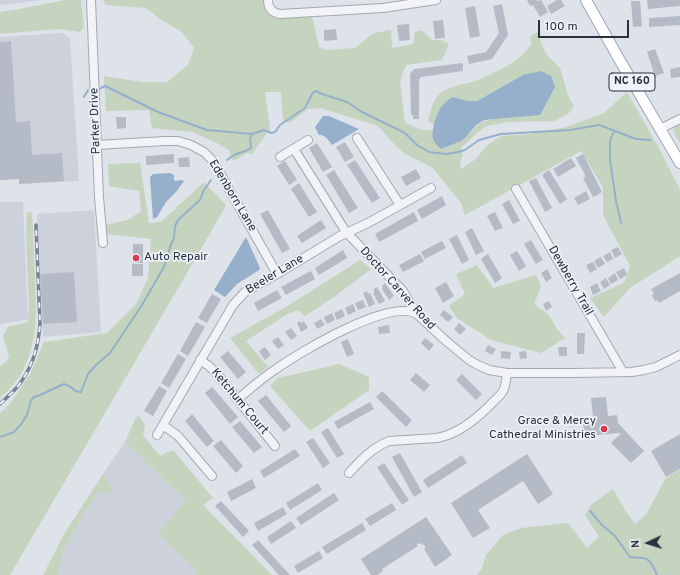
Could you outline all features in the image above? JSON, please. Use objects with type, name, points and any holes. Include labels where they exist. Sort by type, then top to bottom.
[{"type":"main road","name":"NC 160","points":[[586,0],[680,163]]},
{"type":"street","name":"Parker Drive","points":[[91,0],[99,197],[103,243]]},
{"type":"street","points":[[268,0],[269,7],[276,14],[383,8],[436,0]]},
{"type":"street","points":[[660,129],[680,118]]},
{"type":"street","points":[[357,138],[400,205]]},
{"type":"street","points":[[280,157],[308,140]]},
{"type":"street","name":"Edenborn Lane","points":[[97,145],[178,141],[191,145],[204,152],[213,161],[277,274]]},
{"type":"street","name":"Doctor Carver Road","points":[[294,149],[346,232],[403,291],[417,314],[469,360],[478,365],[489,370],[507,373],[623,372],[656,367],[680,355]]},
{"type":"street","name":"Beeler Lane","points":[[157,435],[233,305],[245,292],[346,232],[368,223],[431,188]]},
{"type":"street","name":"Dewberry Trail","points":[[516,189],[623,372]]},
{"type":"street","points":[[238,400],[275,370],[319,342],[371,318],[385,314],[408,311],[417,314]]},
{"type":"street","name":"Ketchum Court","points":[[200,360],[213,369],[275,446]]},
{"type":"street","points":[[349,473],[363,457],[388,441],[437,438],[453,433],[474,420],[486,410],[501,393],[505,385],[507,373]]},
{"type":"street","points":[[163,425],[178,436],[212,476]]},
{"type":"shaded area","points":[[0,0],[43,0],[0,5]]},
{"type":"shaded area","points":[[63,33],[70,39],[79,181],[19,184],[19,179],[0,180],[0,37]]},
{"type":"shaded area","points":[[0,202],[23,202],[28,319],[0,324]]},
{"type":"shaded area","points":[[94,210],[101,332],[43,337],[37,214]]},
{"type":"shaded area","points":[[125,442],[185,500],[158,534],[193,567],[198,575],[56,575],[63,553],[84,512],[101,491],[114,487],[103,474]]},
{"type":"green space","points":[[66,0],[81,0],[84,27],[80,32],[58,29],[0,34],[0,12]]},
{"type":"green space","points":[[104,0],[265,0],[265,8],[268,13],[276,18],[312,16],[319,47],[327,50],[355,48],[374,33],[391,30],[392,48],[413,44],[415,32],[422,30],[432,40],[441,40],[449,44],[442,60],[406,65],[400,81],[405,123],[422,130],[433,130],[433,140],[466,137],[478,125],[494,119],[523,75],[477,101],[468,101],[453,97],[439,110],[434,125],[428,122],[434,101],[442,92],[452,87],[478,80],[511,64],[532,44],[530,38],[537,32],[546,54],[560,68],[569,98],[574,106],[569,113],[554,121],[508,122],[487,126],[461,148],[463,154],[460,162],[461,169],[476,159],[486,146],[501,136],[531,134],[566,127],[604,113],[627,92],[680,189],[680,256],[630,288],[604,317],[590,298],[624,283],[630,266],[603,215],[603,187],[581,151],[465,215],[461,203],[433,168],[405,154],[378,126],[320,108],[308,109],[291,122],[283,122],[281,92],[265,92],[270,129],[252,154],[247,153],[233,161],[229,150],[192,132],[152,128],[149,110],[106,111],[104,76],[142,82],[167,82],[188,65],[194,48],[182,32],[160,19],[146,8],[105,5]]},
{"type":"green space","points":[[680,124],[680,143],[673,131],[675,126]]},
{"type":"green space","points":[[140,163],[149,223],[161,222],[204,182],[226,205],[10,575],[0,575],[0,413],[9,405],[30,374],[44,342],[107,333],[136,304],[148,278],[151,239],[107,234],[106,225],[128,220],[141,211],[139,191],[109,186],[108,164]]},
{"type":"green space","points":[[32,212],[36,301],[32,347],[19,378],[0,398],[0,367],[6,362],[9,356],[3,336],[8,327],[28,322],[29,309],[26,234],[27,213]]},
{"type":"green space","points":[[360,260],[371,269],[334,297],[305,316],[298,310],[286,315],[246,341],[268,367],[259,374],[230,338],[286,307]]},
{"type":"green space","points":[[477,265],[493,288],[536,275],[541,287],[534,304],[549,315],[557,329],[565,338],[541,353],[491,340],[457,318],[449,306],[465,294],[456,274]]},
{"type":"green space","points":[[339,364],[369,377],[369,390],[310,431],[270,386],[278,378]]},
{"type":"green space","points":[[139,416],[145,425],[143,435],[160,456],[173,450],[213,498],[203,505],[272,575],[198,575],[193,567],[158,534],[185,500],[125,442],[136,417]]},
{"type":"green space","points":[[680,470],[680,575],[477,575],[482,568],[486,555],[503,535],[521,528],[568,523],[587,548],[599,537],[585,515],[591,505],[613,489],[635,524],[646,515],[665,479]]},
{"type":"green space","points":[[103,474],[114,487],[107,496],[101,491],[84,512],[63,553],[57,575],[43,575],[64,534]]},
{"type":"water","points":[[541,71],[551,76],[555,87],[540,115],[485,120],[476,125],[461,141],[441,149],[434,142],[433,131],[437,116],[445,103],[453,97],[468,101],[477,101],[523,75]]},
{"type":"water","points":[[323,116],[329,116],[359,129],[332,145],[325,137],[319,135],[315,127]]},
{"type":"water","points":[[170,173],[174,175],[174,180],[184,181],[166,202],[157,217],[153,219],[150,177],[153,174]]},
{"type":"water","points":[[246,237],[260,268],[237,284],[225,297],[214,290]]},
{"type":"building","points":[[527,0],[541,0],[548,12],[540,17],[533,5],[530,6]]},
{"type":"building","points":[[557,0],[561,0],[565,6],[551,14],[547,6]]},
{"type":"building","points":[[647,0],[680,0],[680,6],[648,9]]},
{"type":"building","points":[[631,1],[640,1],[642,26],[633,27]]},
{"type":"building","points":[[502,4],[508,35],[492,59],[469,64],[467,56],[486,52],[499,33],[493,6]]},
{"type":"building","points":[[475,6],[480,36],[470,38],[465,8]]},
{"type":"building","points":[[680,16],[680,25],[649,27],[649,18]]},
{"type":"building","points":[[443,20],[445,38],[435,39],[433,21]]},
{"type":"building","points":[[409,24],[410,40],[399,41],[397,25]]},
{"type":"building","points":[[336,29],[337,40],[324,41],[324,30]]},
{"type":"building","points":[[11,41],[16,122],[30,121],[32,155],[62,153],[64,181],[19,184],[19,179],[0,180],[0,42]]},
{"type":"building","points":[[655,49],[664,73],[655,76],[647,52]]},
{"type":"building","points":[[463,63],[463,71],[421,77],[419,80],[419,119],[413,119],[413,115],[411,115],[410,74],[414,69]]},
{"type":"building","points":[[680,67],[680,77],[671,78],[670,69]]},
{"type":"building","points":[[116,117],[126,117],[126,128],[117,129]]},
{"type":"building","points":[[345,142],[354,157],[345,162],[336,147]]},
{"type":"building","points":[[317,143],[332,167],[323,172],[309,148]]},
{"type":"building","points":[[174,154],[174,163],[146,165],[146,156]]},
{"type":"building","points":[[583,154],[602,192],[593,197],[583,178],[586,177],[576,158]]},
{"type":"building","points":[[189,157],[190,167],[179,167],[178,158]]},
{"type":"building","points":[[571,158],[576,166],[558,177],[553,169]]},
{"type":"building","points":[[355,160],[380,198],[372,203],[347,165]]},
{"type":"building","points":[[285,161],[297,180],[289,185],[277,166]]},
{"type":"building","points":[[416,169],[421,178],[406,186],[401,177]]},
{"type":"building","points":[[334,170],[358,208],[349,213],[326,175]]},
{"type":"building","points":[[549,170],[567,199],[560,204],[542,175]]},
{"type":"building","points":[[536,178],[552,208],[545,212],[529,181]]},
{"type":"building","points":[[299,183],[317,212],[309,217],[291,189]]},
{"type":"building","points":[[586,191],[590,199],[578,205],[574,198]]},
{"type":"building","points":[[442,196],[446,205],[422,219],[417,210]]},
{"type":"building","points":[[509,200],[520,221],[513,224],[502,204]]},
{"type":"building","points":[[268,210],[290,249],[282,253],[260,214]]},
{"type":"building","points":[[414,212],[418,221],[379,242],[375,234]]},
{"type":"building","points":[[495,212],[503,228],[495,231],[487,216]]},
{"type":"building","points":[[321,220],[326,228],[302,243],[297,236]]},
{"type":"building","points":[[472,228],[484,251],[476,255],[465,232]]},
{"type":"building","points":[[457,235],[469,260],[462,264],[449,239]]},
{"type":"building","points":[[531,240],[543,260],[536,264],[524,244]]},
{"type":"building","points":[[442,241],[446,248],[425,259],[421,252]]},
{"type":"building","points":[[133,244],[143,244],[143,263],[133,263]]},
{"type":"building","points":[[618,247],[622,254],[615,258],[611,250]]},
{"type":"building","points":[[343,250],[347,258],[319,275],[315,268]]},
{"type":"building","points":[[517,251],[526,266],[519,271],[510,255]]},
{"type":"building","points":[[610,252],[613,259],[607,262],[603,256]]},
{"type":"building","points":[[420,254],[424,261],[403,272],[399,265]]},
{"type":"building","points":[[488,254],[502,278],[495,283],[481,259]]},
{"type":"building","points":[[601,257],[605,264],[598,268],[594,261]]},
{"type":"building","points":[[593,262],[597,269],[590,273],[586,265]]},
{"type":"building","points":[[132,264],[143,264],[143,276],[132,276]]},
{"type":"building","points":[[624,268],[627,275],[620,279],[616,272]]},
{"type":"building","points":[[547,269],[552,278],[546,282],[541,273]]},
{"type":"building","points":[[311,271],[315,279],[286,295],[281,287]]},
{"type":"building","points":[[74,272],[77,322],[43,324],[40,274]]},
{"type":"building","points":[[615,273],[618,280],[611,284],[608,278]]},
{"type":"building","points":[[680,273],[680,291],[659,303],[657,300],[655,301],[652,295],[654,294],[651,289]]},
{"type":"building","points":[[606,278],[610,285],[604,289],[600,282]]},
{"type":"building","points":[[446,282],[454,296],[443,303],[435,288]]},
{"type":"building","points":[[385,283],[394,296],[389,300],[382,289],[382,286]]},
{"type":"building","points":[[597,283],[601,291],[593,295],[590,287]]},
{"type":"building","points":[[377,287],[385,301],[379,304],[373,293],[375,292],[373,290]]},
{"type":"building","points":[[277,290],[282,298],[258,311],[254,303]]},
{"type":"building","points":[[367,291],[368,294],[370,293],[375,304],[369,307],[363,293]]},
{"type":"building","points":[[212,294],[221,299],[207,323],[198,318]]},
{"type":"building","points":[[363,300],[366,307],[358,310],[355,303]]},
{"type":"building","points":[[549,301],[552,307],[546,311],[543,304]]},
{"type":"building","points":[[353,304],[356,311],[348,315],[345,308]]},
{"type":"building","points":[[342,309],[345,316],[337,320],[334,313]]},
{"type":"building","points":[[444,310],[453,317],[448,322],[440,315]]},
{"type":"building","points":[[332,313],[335,320],[327,324],[324,317]]},
{"type":"building","points":[[321,319],[325,325],[317,329],[314,323]]},
{"type":"building","points":[[300,321],[301,323],[304,321],[308,328],[301,332],[297,323]]},
{"type":"building","points":[[196,322],[205,327],[188,356],[180,351]]},
{"type":"building","points":[[459,323],[466,329],[460,335],[454,329]]},
{"type":"building","points":[[389,325],[390,333],[379,334],[378,327]]},
{"type":"building","points":[[291,328],[297,336],[291,340],[285,332]]},
{"type":"building","points":[[577,333],[585,333],[584,354],[577,354]]},
{"type":"building","points":[[278,337],[284,345],[278,349],[272,341]]},
{"type":"building","points":[[425,338],[434,345],[429,351],[421,343]]},
{"type":"building","points":[[348,339],[354,354],[347,357],[341,342]]},
{"type":"building","points":[[488,345],[496,349],[492,355],[485,351]]},
{"type":"building","points":[[265,347],[271,355],[265,360],[259,351]]},
{"type":"building","points":[[558,347],[567,347],[567,356],[559,356]]},
{"type":"building","points":[[228,351],[246,372],[238,379],[220,357]]},
{"type":"building","points":[[501,351],[511,352],[510,359],[501,358]]},
{"type":"building","points":[[526,351],[527,358],[520,359],[519,352]]},
{"type":"building","points":[[178,354],[186,359],[169,388],[161,383]]},
{"type":"building","points":[[416,373],[430,385],[424,392],[410,380]]},
{"type":"building","points":[[462,374],[482,394],[476,400],[456,380]]},
{"type":"building","points":[[159,386],[167,391],[153,416],[144,411]]},
{"type":"building","points":[[212,387],[238,417],[230,424],[205,393]]},
{"type":"building","points":[[382,391],[412,420],[406,427],[376,397]]},
{"type":"building","points":[[266,395],[291,426],[284,432],[258,401]]},
{"type":"building","name":"Grace & Mercy Cathedral Ministries","points":[[606,397],[608,416],[617,415],[618,423],[644,451],[631,463],[611,443],[621,433],[584,436],[583,418],[593,417],[591,398]]},
{"type":"building","points":[[370,402],[374,409],[338,429],[334,422]]},
{"type":"building","points":[[192,414],[214,441],[207,447],[185,421]]},
{"type":"building","points":[[240,421],[262,447],[254,453],[232,427]]},
{"type":"building","points":[[328,428],[344,454],[337,458],[321,432]]},
{"type":"building","points":[[680,434],[680,469],[666,477],[651,451]]},
{"type":"building","points":[[313,438],[330,463],[323,468],[306,442]]},
{"type":"building","points":[[221,440],[243,466],[236,473],[213,446]]},
{"type":"building","points":[[295,449],[300,456],[264,478],[260,471]]},
{"type":"building","points":[[400,453],[422,492],[414,497],[392,457]]},
{"type":"building","points":[[527,454],[553,494],[538,504],[523,481],[478,510],[490,528],[473,538],[451,503]]},
{"type":"building","points":[[462,455],[467,463],[428,488],[423,480]]},
{"type":"building","points":[[384,463],[409,500],[402,505],[377,467]]},
{"type":"building","points":[[252,479],[256,488],[231,501],[227,492]]},
{"type":"building","points":[[318,483],[322,490],[290,510],[286,503]]},
{"type":"building","points":[[334,493],[339,500],[301,525],[296,518]]},
{"type":"building","points":[[221,501],[249,531],[243,537],[215,506]]},
{"type":"building","points":[[392,503],[396,510],[370,526],[365,519]]},
{"type":"building","points":[[283,507],[287,514],[258,531],[254,523]]},
{"type":"building","points":[[426,517],[452,555],[435,567],[424,549],[426,548],[424,545],[418,543],[418,546],[382,569],[383,571],[377,575],[371,575],[361,559]]},
{"type":"building","points":[[291,521],[296,528],[271,544],[267,537]]},
{"type":"building","points":[[362,523],[366,530],[327,554],[322,547]]},
{"type":"building","points":[[258,540],[290,575],[279,575],[252,545]]},
{"type":"building","points":[[319,551],[323,558],[298,573],[294,566]]},
{"type":"waterway","points":[[99,89],[105,86],[158,112],[207,130],[252,134],[264,130],[271,133],[275,132],[280,125],[305,108],[312,94],[317,91],[347,102],[362,112],[405,133],[417,145],[429,152],[446,154],[465,150],[479,140],[501,134],[570,130],[599,125],[636,139],[651,140]]},
{"type":"waterway","points":[[84,97],[88,90]]},
{"type":"waterway","points":[[614,131],[610,141],[610,160],[621,223]]},
{"type":"waterway","points":[[227,160],[234,155],[251,148],[250,139],[252,134]]},
{"type":"waterway","points":[[0,437],[14,432],[22,423],[27,415],[31,400],[34,397],[64,384],[75,391],[81,392],[88,374],[110,353],[142,305],[164,267],[174,238],[175,226],[178,220],[200,200],[204,190],[211,180]]},
{"type":"waterway","points":[[590,511],[602,525],[615,536],[630,557],[648,560],[652,564],[657,575]]},
{"type":"railway","points":[[0,404],[17,388],[29,368],[35,354],[40,323],[36,225]]},
{"type":"place","name":"Auto Repair","points":[[136,258]]},
{"type":"place","name":"Grace & Mercy Cathedral Ministries","points":[[604,429]]}]
